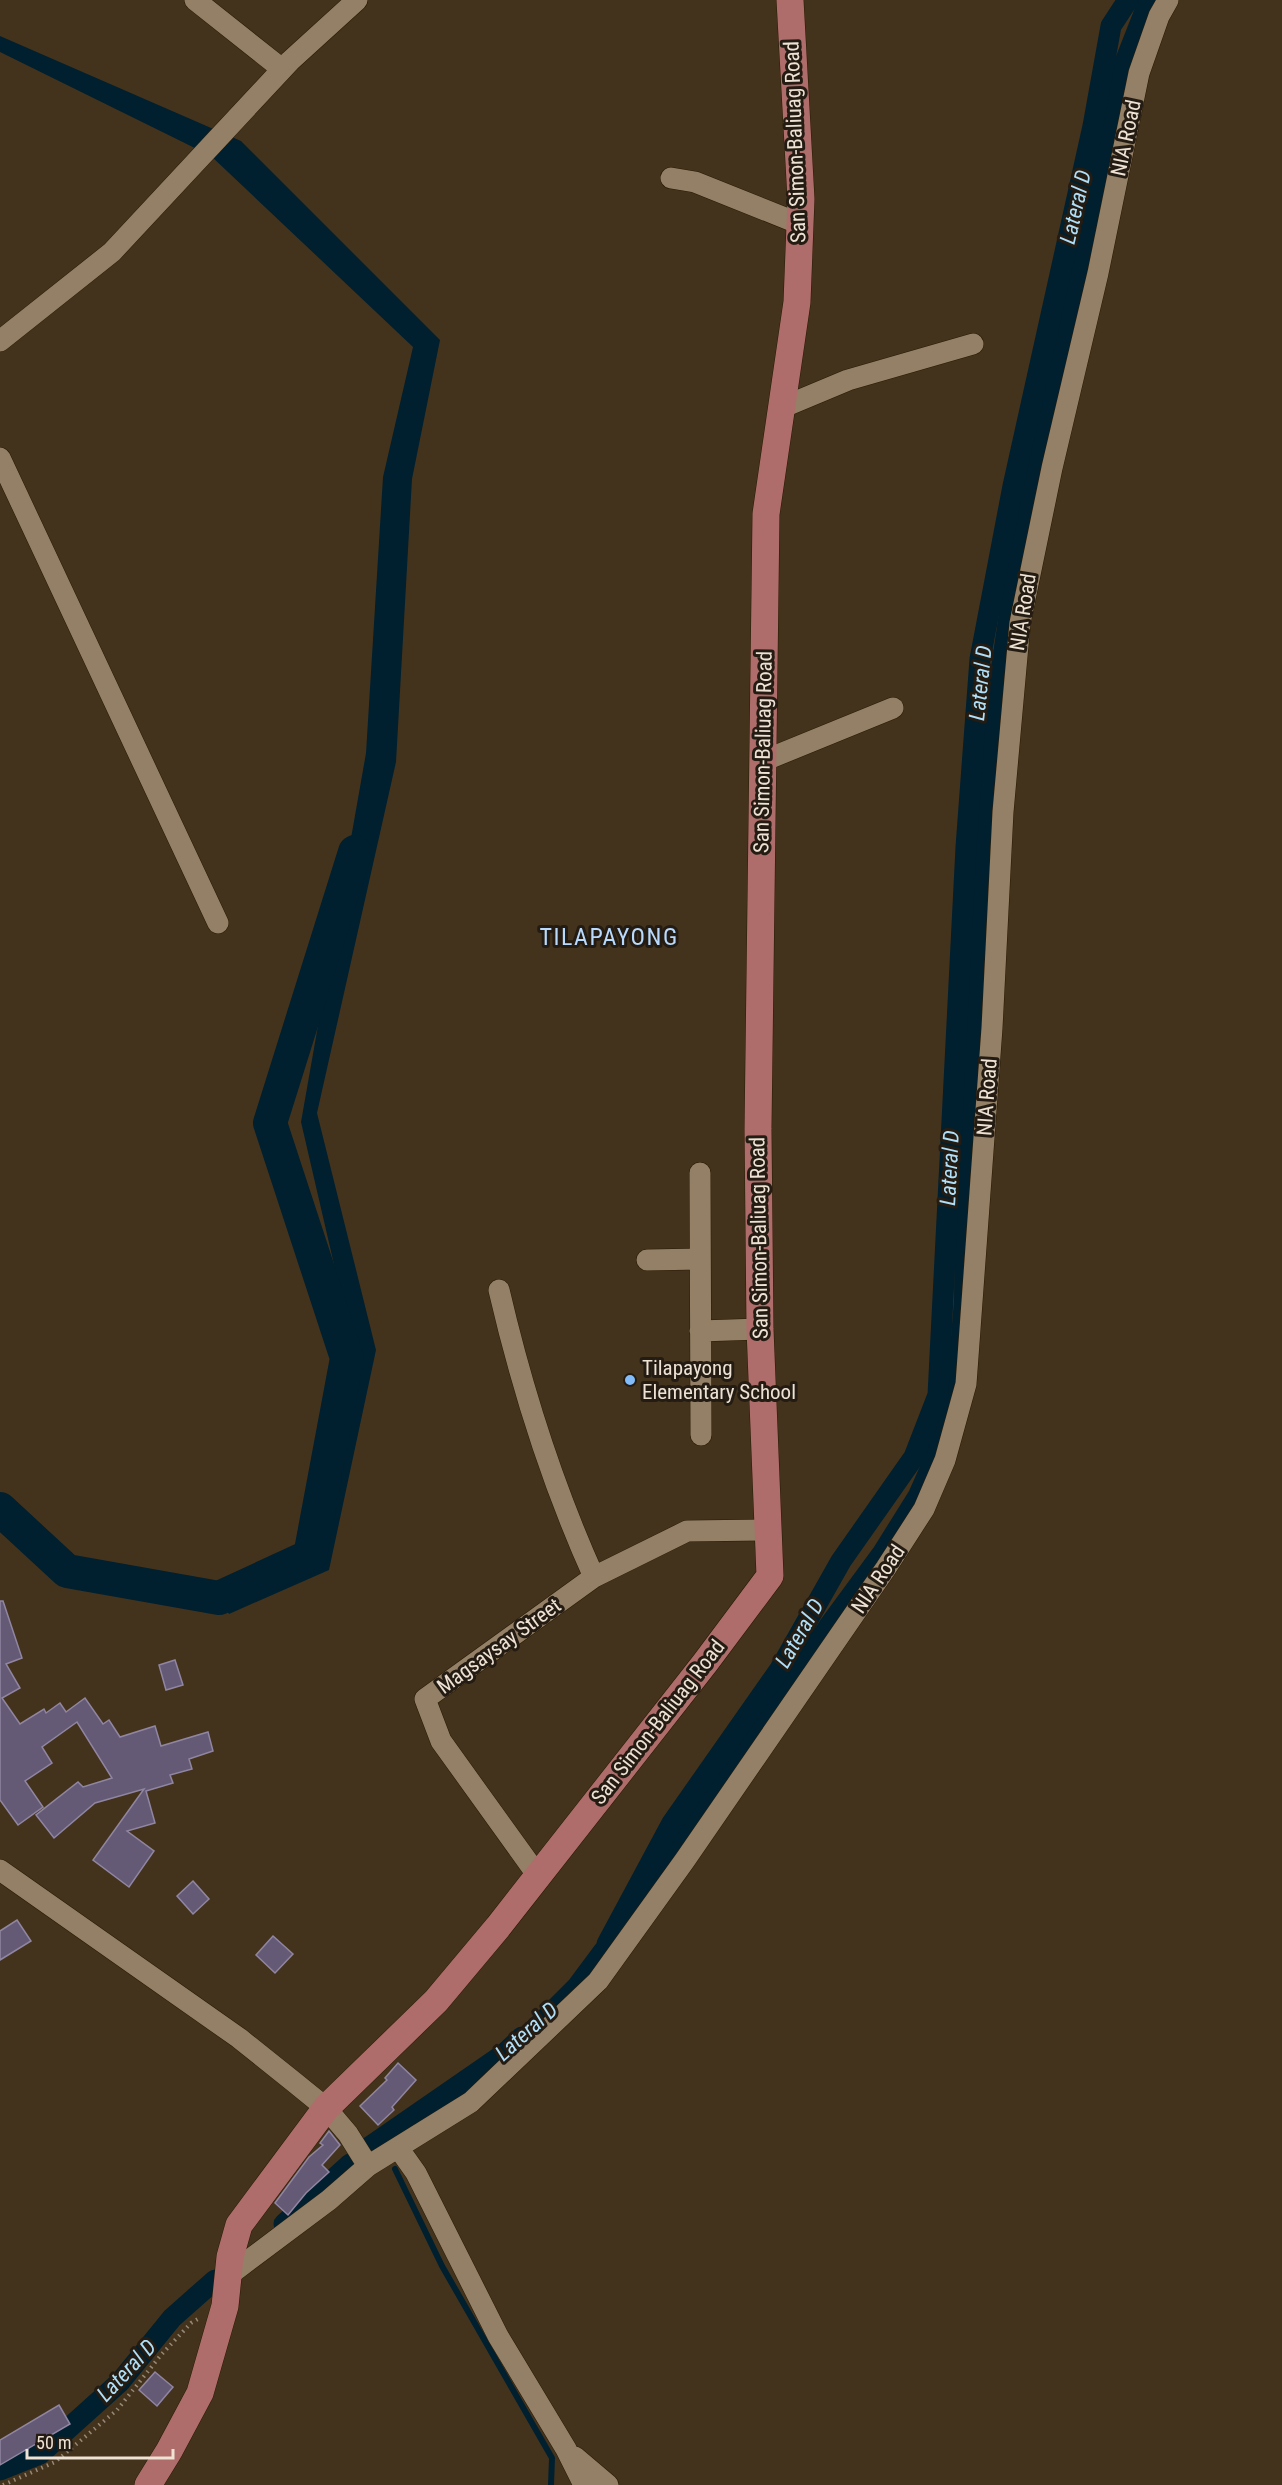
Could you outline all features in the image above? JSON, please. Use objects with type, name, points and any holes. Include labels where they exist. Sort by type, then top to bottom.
[{"type":"main road","name":"San Simon-Baliuag Road","points":[[148,2485],[200,2393],[225,2306],[230,2257],[239,2225],[326,2108],[436,2001],[705,1664],[770,1576],[760,1329],[758,1129],[766,514],[797,302],[801,199],[790,0]]},
{"type":"street","points":[[195,0],[282,69]]},
{"type":"street","points":[[0,341],[112,252],[282,69],[357,0]]},
{"type":"street","name":"NIA Road","points":[[229,2275],[329,2200],[368,2166],[399,2149],[471,2102],[598,1981],[679,1869],[902,1544],[924,1509],[945,1460],[966,1384],[992,1028],[1003,812],[1020,623],[1050,480],[1098,273],[1139,73],[1159,15],[1168,0]]},
{"type":"street","points":[[670,178],[695,182],[800,224]]},
{"type":"street","points":[[781,408],[848,380],[973,344]]},
{"type":"street","points":[[0,458],[218,923]]},
{"type":"street","points":[[763,761],[893,708]]},
{"type":"street","points":[[700,1173],[701,1435]]},
{"type":"street","points":[[647,1260],[700,1259]]},
{"type":"street","points":[[499,1290],[517,1367],[545,1458],[594,1577]]},
{"type":"street","points":[[700,1331],[760,1329]]},
{"type":"street","name":"Magsaysay Street","points":[[538,1876],[441,1741],[425,1699],[594,1577],[687,1531],[768,1530]]},
{"type":"street","points":[[0,1870],[239,2038],[326,2108],[348,2134],[368,2166]]},
{"type":"street","points":[[399,2149],[416,2173],[498,2336],[566,2449],[584,2485]]},
{"type":"street","points":[[566,2449],[608,2485]]},
{"type":"path","points":[[3,2485],[55,2462],[117,2410],[161,2355],[191,2323],[225,2306]]},
{"type":"water","name":"Lateral D","points":[[1138,0],[1159,0],[1115,149],[1024,564],[959,1373],[929,1480],[898,1537],[593,1977],[506,2060],[499,2050],[569,1980],[595,1945],[632,1906],[665,1849],[727,1755],[764,1706],[821,1619],[874,1547],[909,1491],[924,1457],[948,1374],[954,1300],[956,1126],[963,1052],[971,888],[977,825],[978,754],[1011,532],[1077,231],[1088,194],[1107,79]]},
{"type":"water","points":[[0,36],[241,141],[440,340],[412,479],[396,762],[317,1113],[376,1350],[329,1570],[229,1614],[219,1598],[310,1556],[355,1355],[301,1122],[366,753],[383,477],[413,347],[211,156],[0,52]]},
{"type":"building","points":[[0,1601],[3,1601],[22,1658],[6,1664],[20,1688],[2,1698],[20,1724],[44,1709],[46,1713],[60,1703],[66,1712],[85,1698],[103,1724],[109,1720],[120,1737],[155,1726],[161,1746],[208,1732],[213,1751],[189,1759],[192,1769],[170,1775],[173,1783],[146,1791],[155,1823],[127,1831],[154,1851],[129,1887],[93,1860],[144,1789],[95,1803],[54,1838],[36,1815],[78,1782],[83,1787],[112,1778],[77,1722],[42,1747],[52,1763],[25,1781],[43,1807],[18,1825],[0,1800]]},
{"type":"building","points":[[175,1660],[183,1685],[166,1690],[159,1665]]},
{"type":"building","points":[[193,1881],[209,1899],[193,1914],[177,1896]]},
{"type":"building","points":[[17,1920],[31,1941],[0,1960],[0,1931]]},
{"type":"building","points":[[273,1936],[293,1954],[275,1973],[256,1955]]},
{"type":"building","points":[[398,2063],[416,2080],[392,2107],[394,2110],[378,2125],[360,2106],[387,2080],[385,2078]]},
{"type":"building","points":[[329,2131],[340,2145],[322,2165],[329,2172],[306,2193],[288,2215],[275,2203],[309,2157],[323,2145],[320,2143]]},
{"type":"building","points":[[155,2372],[173,2387],[157,2406],[139,2390]]},
{"type":"building","points":[[59,2405],[70,2424],[0,2465],[0,2440]]},
{"type":"waterway","name":"Lateral D","points":[[607,1944],[672,1823],[780,1669],[841,1561],[914,1457],[938,1395],[966,847],[980,659],[1013,486],[1093,126],[1111,26],[1128,0]]},
{"type":"waterway","points":[[0,1509],[67,1571],[219,1598],[310,1556],[347,1358],[270,1123],[355,852]]},
{"type":"waterway","name":"Lateral D","points":[[368,2148],[504,2054],[522,2037]]},
{"type":"waterway","name":"Lateral D","points":[[284,2224],[350,2164]]},
{"type":"waterway","points":[[395,2169],[442,2266],[552,2458],[551,2485]]},
{"type":"waterway","name":"Lateral D","points":[[0,2470],[40,2454],[120,2382],[172,2318],[215,2280]]},
{"type":"place","name":"Tilapayong Elementary School","points":[[630,1380]]},
{"type":"district","name":"TILAPAYONG","points":[[609,937]]}]
